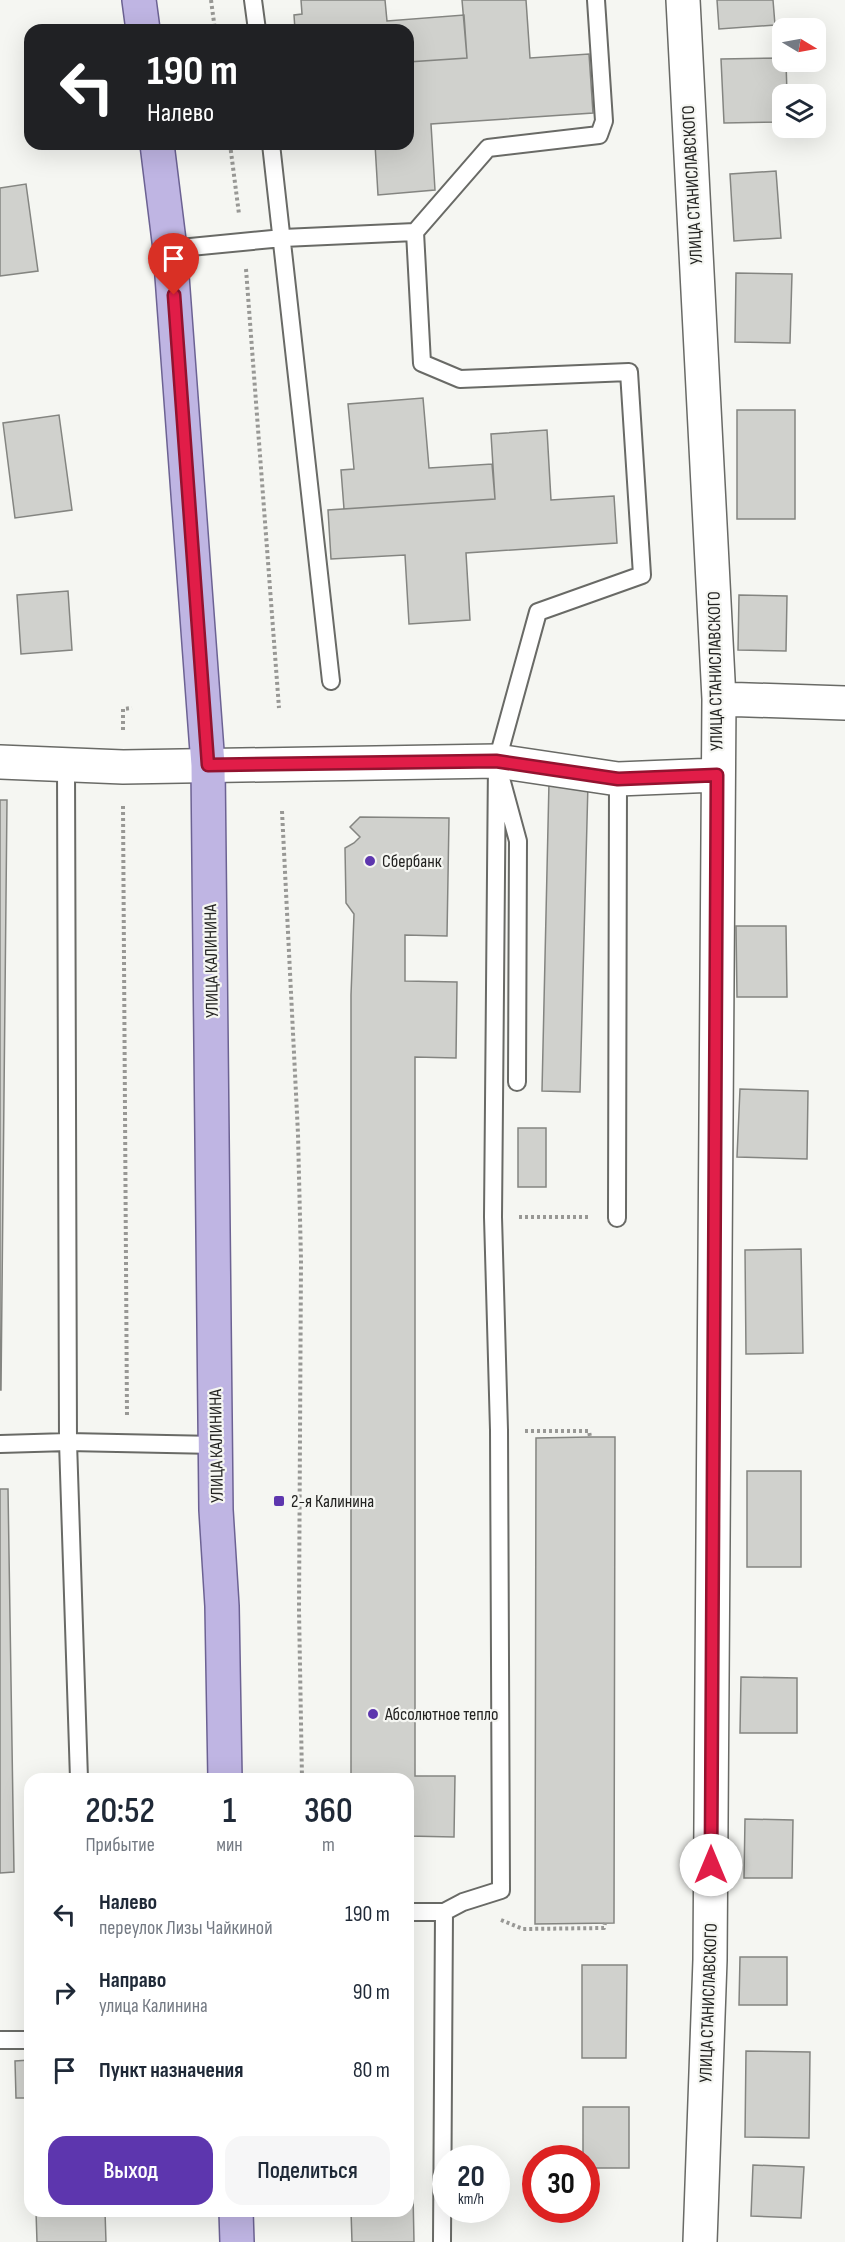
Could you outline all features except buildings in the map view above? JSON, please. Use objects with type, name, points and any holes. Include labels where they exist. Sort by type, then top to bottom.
[{"type":"main road","points":[[139,0],[142,24]]},
{"type":"main road","name":"УЛИЦА КАЛИНИНА","points":[[158,150],[171,249],[208,765],[216,1510],[222,1606],[225,1773]]},
{"type":"main road","points":[[236,2217],[237,2242]]},
{"type":"street","name":"УЛИЦА СТАНИСЛАВСКОГО","points":[[683,0],[718,699],[711,1960],[700,2242]]},
{"type":"street","points":[[718,699],[845,703]]},
{"type":"street","points":[[0,762],[123,767],[496,761],[618,779],[717,775]]},
{"type":"lane","points":[[253,0],[256,24]]},
{"type":"lane","points":[[414,1912],[444,1912],[463,1902],[501,1890],[499,1454],[493,1217],[496,761],[538,612],[642,575],[629,372],[460,379],[422,363],[415,232],[488,148],[599,135],[604,122],[596,0]]},
{"type":"lane","points":[[272,150],[331,681]]},
{"type":"lane","points":[[171,249],[283,238],[415,232]]},
{"type":"lane","points":[[496,761],[518,842],[517,1082]]},
{"type":"lane","points":[[66,765],[68,1442],[79,1773]]},
{"type":"lane","points":[[617,1218],[618,779]]},
{"type":"lane","points":[[0,1444],[68,1442],[216,1445]]},
{"type":"lane","points":[[442,2242],[444,1912]]},
{"type":"lane","points":[[0,2040],[24,2040]]},
{"type":"path","points":[[211,0],[214,24]]},
{"type":"path","points":[[231,150],[243,243],[279,708]]},
{"type":"path","points":[[123,730],[123,709],[132,708]]},
{"type":"path","points":[[123,806],[127,1443]]},
{"type":"path","points":[[282,811],[298,1134],[301,1248],[299,1610],[302,1773]]},
{"type":"path","points":[[536,1217],[617,1218]]},
{"type":"path","points":[[531,1431],[590,1431],[590,1437]]},
{"type":"path","points":[[523,1929],[604,1928],[605,1923]]},
{"type":"place","name":"Сбербанк","points":[[370,861]]},
{"type":"place","name":"2-я Калинина","points":[[279,1501]]},
{"type":"place","name":"Абсолютное тепло","points":[[373,1714]]},
{"type":"route","points":[[174,295],[208,765],[496,761],[618,779],[717,775],[711,1865]]}]
